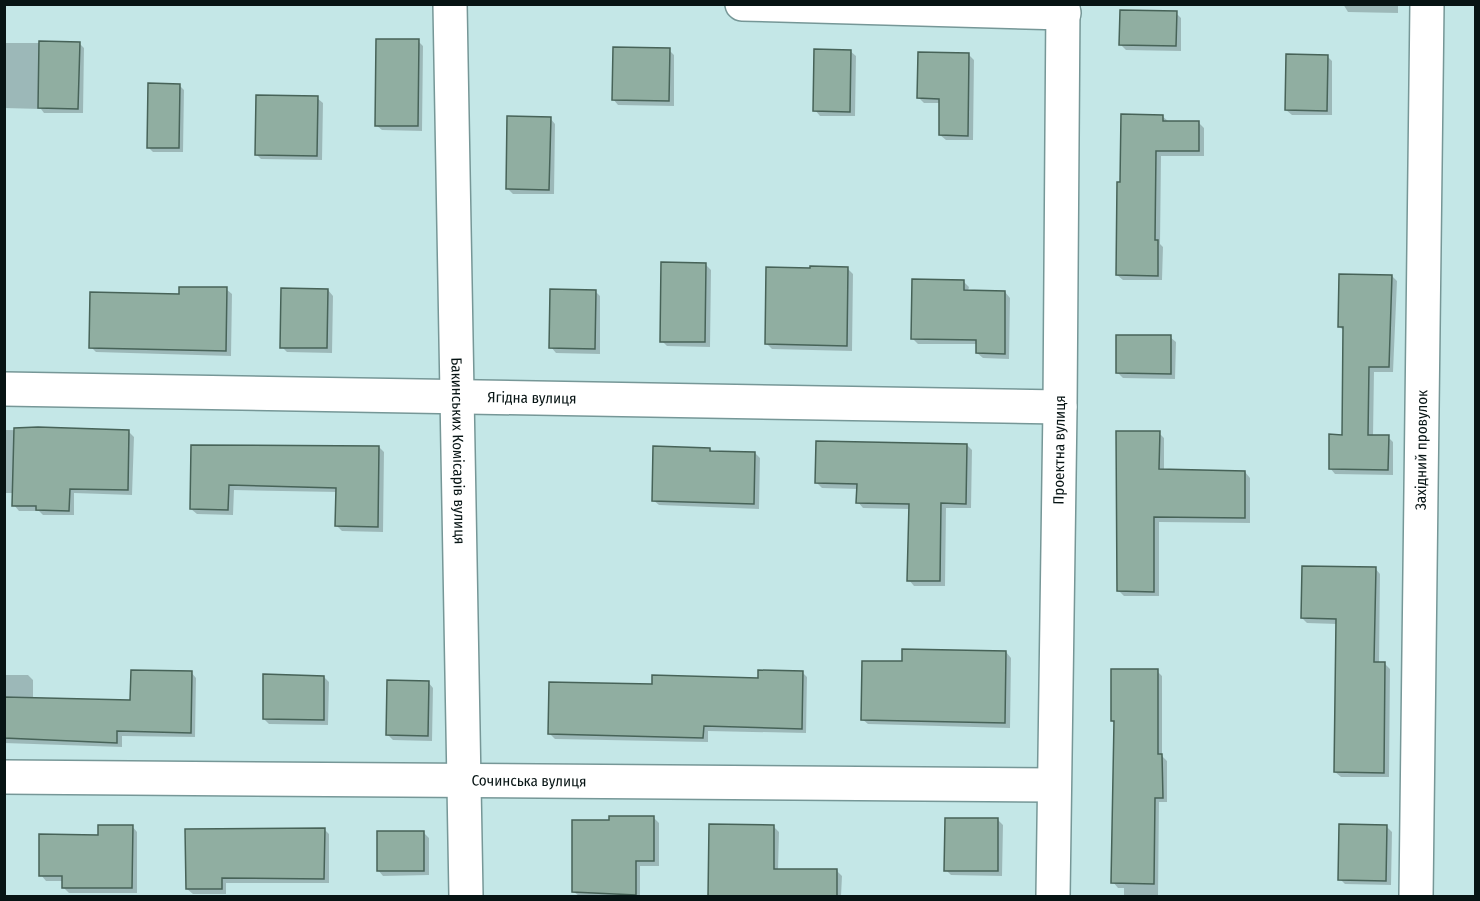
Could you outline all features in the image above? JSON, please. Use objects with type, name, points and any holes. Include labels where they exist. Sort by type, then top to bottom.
[{"type":"street","name":"Бакинських Комісарів вулиця","points":[[450,4],[466,897]]},
{"type":"street","points":[[742,4],[1064,9]]},
{"type":"street","name":"Західний провулок","points":[[1416,897],[1427,4]]},
{"type":"street","name":"Проектна вулиця","points":[[1053,897],[1064,9]]},
{"type":"street","name":"Ягідна вулиця","points":[[4,389],[1060,406]]},
{"type":"street","name":"Сочинська вулиця","points":[[4,777],[1053,785]]},
{"type":"building","points":[[1120,10],[1177,11],[1176,46],[1119,45]]},
{"type":"building","points":[[376,39],[419,39],[418,126],[375,126]]},
{"type":"building","points":[[39,41],[80,42],[78,109],[38,108]]},
{"type":"building","points":[[613,47],[670,48],[669,101],[612,100]]},
{"type":"building","points":[[814,49],[851,50],[850,112],[813,111]]},
{"type":"building","points":[[918,52],[969,53],[968,136],[939,135],[939,99],[917,98]]},
{"type":"building","points":[[1286,54],[1328,55],[1327,111],[1285,110]]},
{"type":"building","points":[[148,83],[180,84],[179,148],[147,148]]},
{"type":"building","points":[[256,95],[318,96],[317,156],[255,155]]},
{"type":"building","points":[[1121,114],[1163,115],[1163,121],[1199,121],[1199,151],[1156,151],[1155,240],[1158,240],[1158,276],[1116,275],[1117,182],[1120,182]]},
{"type":"building","points":[[507,116],[551,117],[549,190],[506,189]]},
{"type":"building","points":[[661,262],[706,263],[705,342],[660,342]]},
{"type":"building","points":[[810,266],[848,267],[847,346],[765,344],[766,267],[810,268]]},
{"type":"building","points":[[1339,274],[1392,275],[1389,367],[1369,367],[1368,435],[1389,435],[1388,470],[1329,469],[1329,434],[1342,435],[1343,327],[1338,327]]},
{"type":"building","points":[[912,279],[964,280],[964,290],[1005,291],[1005,354],[976,353],[976,340],[911,339]]},
{"type":"building","points":[[179,287],[227,287],[226,351],[89,348],[90,292],[179,294]]},
{"type":"building","points":[[281,288],[328,289],[327,348],[280,348]]},
{"type":"building","points":[[550,289],[596,290],[595,349],[549,348]]},
{"type":"building","points":[[1116,335],[1171,335],[1171,374],[1116,373]]},
{"type":"building","points":[[14,428],[129,430],[128,490],[70,489],[69,511],[36,510],[36,506],[12,506]]},
{"type":"building","points":[[1116,431],[1160,431],[1159,469],[1245,471],[1245,518],[1154,517],[1154,592],[1117,591]]},
{"type":"building","points":[[816,441],[967,444],[966,504],[941,503],[940,581],[907,581],[909,504],[856,503],[857,484],[815,483]]},
{"type":"building","points":[[191,445],[379,446],[378,527],[335,526],[336,488],[229,485],[228,510],[190,509]]},
{"type":"building","points":[[653,446],[755,452],[754,504],[652,501]]},
{"type":"building","points":[[1302,566],[1376,567],[1374,662],[1385,662],[1384,773],[1334,772],[1336,619],[1301,618]]},
{"type":"building","points":[[902,649],[1006,651],[1005,723],[861,720],[862,661],[902,661]]},
{"type":"building","points":[[1111,669],[1158,669],[1158,754],[1162,754],[1163,798],[1155,798],[1154,884],[1111,883],[1114,721],[1111,721]]},
{"type":"building","points":[[131,670],[192,671],[191,733],[117,731],[117,743],[4,738],[4,697],[130,700]]},
{"type":"building","points":[[758,670],[803,671],[802,729],[704,726],[703,738],[548,734],[549,682],[652,684],[652,675],[758,678]]},
{"type":"building","points":[[263,674],[324,676],[324,720],[263,719]]},
{"type":"building","points":[[387,680],[429,681],[428,736],[386,735]]},
{"type":"building","points":[[609,816],[654,816],[654,861],[636,861],[636,895],[572,892],[572,820],[609,820]]},
{"type":"building","points":[[945,818],[998,818],[998,871],[944,871]]},
{"type":"building","points":[[709,824],[774,825],[774,869],[837,869],[837,897],[708,897]]},
{"type":"building","points":[[1339,824],[1387,825],[1386,881],[1338,880]]},
{"type":"building","points":[[98,825],[133,825],[132,888],[62,888],[62,876],[39,876],[39,834],[98,835]]},
{"type":"building","points":[[325,828],[324,879],[222,878],[222,889],[186,889],[185,829]]},
{"type":"building","points":[[377,831],[424,831],[424,871],[377,871]]}]
